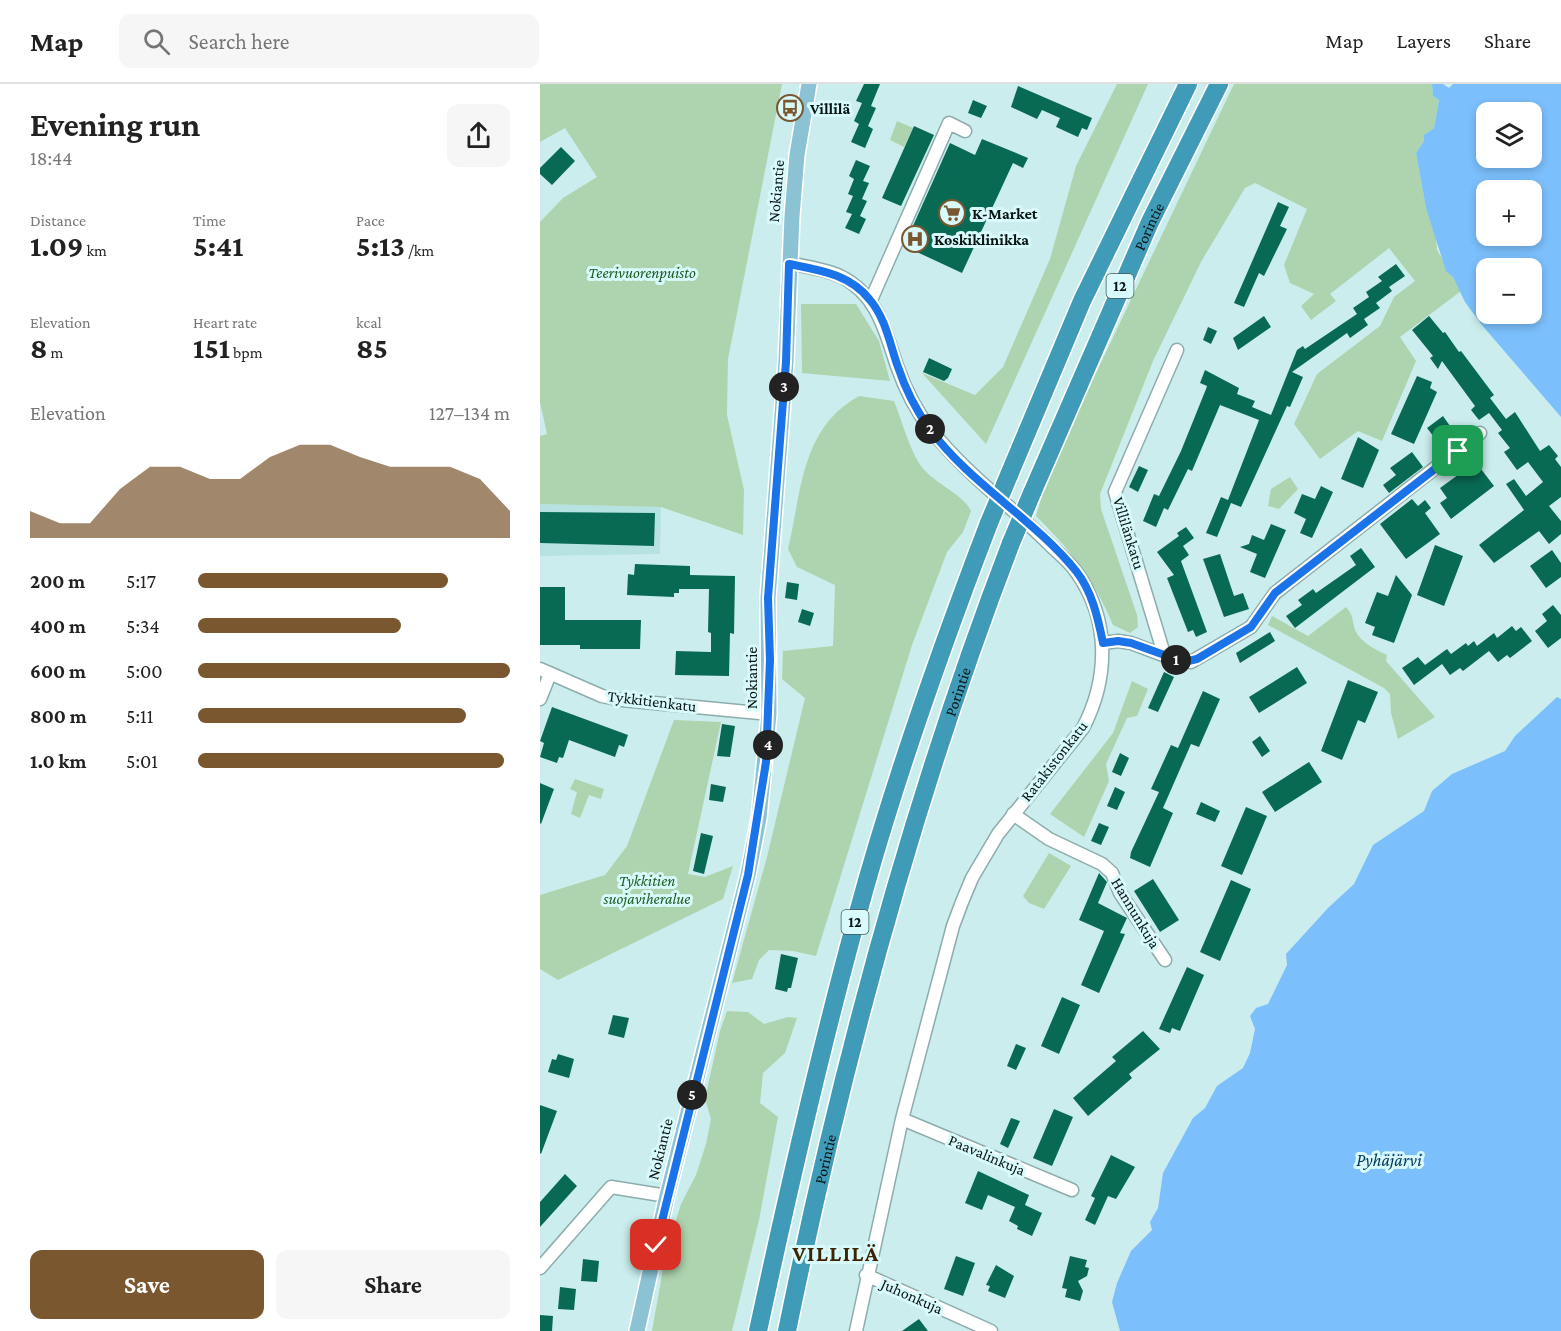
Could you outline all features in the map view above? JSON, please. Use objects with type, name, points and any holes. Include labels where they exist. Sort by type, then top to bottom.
[{"type":"highway","name":"Porintie","points":[[758,1331],[816,1071],[858,911],[924,700],[989,523],[1087,291],[1188,84]]},
{"type":"highway","name":"Porintie","points":[[787,1331],[842,1083],[885,920],[916,813],[976,633],[1032,493],[1150,222],[1219,84]]},
{"type":"main road","name":"Nokiantie","points":[[637,1331],[667,1196],[748,875],[759,818],[770,714],[768,598],[786,362],[789,264],[797,155],[808,84]]},
{"type":"street","points":[[871,300],[949,123],[965,131]]},
{"type":"street","name":"Ratakistonkatu","points":[[789,264],[839,276],[857,286],[871,300],[881,317],[906,387],[929,428],[949,452],[1028,523],[1077,572],[1098,618],[1103,643],[1100,680],[1092,710],[1083,728],[1013,814],[972,878],[953,926],[902,1119],[866,1275],[856,1331]]},
{"type":"street","name":"Villilänkatu","points":[[1164,654],[1141,573],[1116,502],[1115,492],[1177,350]]},
{"type":"street","points":[[1103,643],[1118,641],[1131,643],[1191,662],[1251,627],[1275,593],[1480,433]]},
{"type":"street","points":[[540,699],[545,672]]},
{"type":"street","name":"Tykkitienkatu","points":[[545,672],[603,696],[622,700],[770,714]]},
{"type":"street","name":"Hannunkuja","points":[[1013,814],[1049,839],[1102,864],[1112,873],[1120,893],[1165,960]]},
{"type":"street","name":"Paavalinkuja","points":[[902,1119],[1072,1190]]},
{"type":"street","points":[[540,1268],[611,1187],[667,1196]]},
{"type":"street","name":"Juhonkuja","points":[[866,1275],[991,1331]]},
{"type":"shaded area","points":[[540,504],[661,507],[660,554],[540,556]]},
{"type":"green space","name":"Teerivuorenpuisto","points":[[540,84],[782,84],[728,359],[727,415],[744,490],[743,535],[661,507],[540,504],[540,436],[547,434],[540,402],[540,222],[563,198],[597,177],[565,128],[540,142]]},
{"type":"green space","points":[[1117,84],[1148,84],[986,444],[922,373],[975,395],[1003,367],[1050,259],[1076,166]]},
{"type":"green space","points":[[1234,84],[1432,84],[1433,96],[1439,100],[1434,128],[1424,135],[1424,141],[1416,153],[1426,208],[1436,236],[1437,250],[1461,291],[1400,337],[1416,361],[1382,441],[1358,431],[1320,459],[1294,424],[1317,374],[1380,326],[1394,297],[1415,281],[1389,248],[1330,294],[1336,301],[1311,320],[1301,306],[1314,294],[1290,283],[1284,265],[1307,209],[1255,183],[1245,188],[1201,262],[1153,361],[1100,494],[1101,509],[1137,615],[1138,627],[1130,633],[1113,625],[1090,580],[1060,541],[1036,516],[1046,482]]},
{"type":"green space","points":[[897,121],[913,128],[904,147],[890,140]]},
{"type":"green space","points":[[801,304],[856,304],[879,341],[890,381],[802,373]]},
{"type":"green space","points":[[859,396],[894,401],[908,441],[919,463],[931,476],[961,499],[971,511],[963,532],[947,552],[912,645],[816,956],[793,951],[769,950],[759,960],[752,979],[732,983],[767,857],[805,698],[782,679],[783,651],[833,646],[835,585],[797,567],[788,549],[801,483],[807,462],[825,425],[840,409]]},
{"type":"green space","points":[[1290,477],[1298,489],[1279,509],[1268,506],[1271,489]]},
{"type":"green space","points":[[1346,607],[1352,616],[1357,634],[1369,645],[1387,655],[1386,661],[1435,717],[1398,739],[1391,713],[1390,694],[1384,688],[1268,625],[1272,616],[1308,636]]},
{"type":"green space","points":[[1132,681],[1148,689],[1137,716],[1127,718],[1106,764],[1109,781],[1084,837],[1050,814],[1113,733]]},
{"type":"green space","name":"Tykkitien suojaviheralue","points":[[674,720],[721,722],[688,874],[705,877],[733,866],[723,899],[558,980],[540,969],[540,895],[605,875],[627,846]]},
{"type":"green space","points":[[575,779],[604,789],[601,799],[589,795],[580,818],[571,814],[577,792],[570,789]]},
{"type":"green space","points":[[1049,853],[1071,866],[1044,909],[1029,903],[1023,896]]},
{"type":"green space","points":[[727,1011],[748,1012],[764,1024],[788,1017],[797,1018],[785,1053],[763,1073],[760,1103],[778,1117],[759,1220],[732,1331],[652,1331],[666,1252],[681,1204],[696,1175],[706,1144],[711,1119],[705,1099],[720,1031]]},
{"type":"water","points":[[1432,84],[1443,84],[1449,88],[1453,84],[1561,84],[1561,417],[1481,324],[1542,324],[1542,258],[1476,258],[1476,317],[1465,302],[1453,277],[1446,271],[1426,208],[1416,153],[1424,141],[1424,135],[1434,128],[1439,100],[1433,96]]},
{"type":"water","name":"Pyhäjärvi","points":[[1557,697],[1561,699],[1561,1331],[1120,1331],[1112,1302],[1117,1283],[1131,1251],[1152,1230],[1150,1222],[1158,1208],[1163,1173],[1193,1118],[1205,1108],[1217,1086],[1243,1068],[1250,1053],[1255,1029],[1250,1016],[1256,1008],[1268,1004],[1287,965],[1286,954],[1328,908],[1354,884],[1373,845],[1424,811],[1432,791],[1452,774],[1505,751],[1515,736]]},
{"type":"building","points":[[864,84],[880,84],[871,106],[876,108],[868,126],[873,129],[865,148],[851,142],[859,124],[854,121],[862,103],[856,101]]},
{"type":"building","points":[[1018,86],[1092,118],[1087,130],[1082,128],[1078,137],[1056,127],[1060,118],[1042,110],[1037,119],[1011,107]]},
{"type":"building","points":[[973,100],[987,106],[981,118],[968,113]]},
{"type":"building","points":[[914,126],[934,135],[901,206],[882,198]]},
{"type":"building","points":[[982,139],[1028,158],[1023,168],[1013,163],[962,273],[904,246],[950,143],[975,155]]},
{"type":"building","points":[[561,147],[575,161],[552,185],[540,174],[540,168]]},
{"type":"building","points":[[856,160],[870,166],[863,181],[869,183],[862,199],[867,201],[860,216],[866,219],[859,234],[845,228],[852,214],[846,212],[853,196],[848,194],[854,179],[849,176]]},
{"type":"building","points":[[1278,202],[1289,207],[1280,226],[1287,229],[1264,276],[1259,273],[1244,307],[1234,303]]},
{"type":"building","points":[[1396,264],[1405,276],[1389,287],[1392,291],[1376,303],[1380,308],[1364,319],[1368,325],[1350,338],[1347,333],[1292,372],[1303,377],[1290,407],[1287,406],[1241,507],[1231,503],[1217,537],[1206,533],[1221,497],[1228,500],[1259,420],[1220,405],[1192,471],[1188,469],[1168,510],[1164,508],[1156,527],[1143,521],[1154,494],[1159,496],[1181,451],[1207,386],[1200,383],[1205,370],[1239,388],[1237,394],[1255,401],[1252,407],[1271,415],[1297,350],[1303,346],[1305,349],[1357,314],[1353,308],[1369,297],[1366,292],[1382,281],[1378,277]]},
{"type":"building","points":[[1264,316],[1271,327],[1238,350],[1233,338]]},
{"type":"building","points":[[1429,316],[1443,333],[1445,332],[1459,352],[1461,351],[1494,395],[1490,398],[1506,419],[1515,412],[1540,451],[1549,445],[1558,456],[1555,459],[1561,467],[1561,497],[1549,506],[1561,521],[1561,534],[1549,544],[1539,531],[1494,563],[1479,545],[1524,510],[1506,484],[1514,479],[1526,496],[1543,482],[1528,462],[1517,470],[1504,452],[1510,448],[1498,433],[1502,430],[1489,413],[1479,420],[1471,410],[1475,406],[1442,361],[1438,369],[1430,358],[1433,356],[1412,330]]},
{"type":"building","points":[[1208,327],[1217,331],[1211,344],[1203,340]]},
{"type":"building","points":[[929,358],[952,369],[948,378],[944,381],[923,372]]},
{"type":"building","points":[[1417,376],[1432,382],[1430,388],[1437,392],[1414,444],[1391,434]]},
{"type":"building","points":[[1443,416],[1459,439],[1444,450],[1427,428]]},
{"type":"building","points":[[1358,437],[1379,450],[1363,488],[1341,479]]},
{"type":"building","points":[[1412,452],[1423,467],[1389,493],[1383,485],[1396,475],[1390,468]]},
{"type":"building","points":[[1139,466],[1148,470],[1138,492],[1129,487]]},
{"type":"building","points":[[1469,467],[1472,471],[1477,468],[1479,471],[1481,469],[1494,486],[1451,519],[1440,503],[1447,498],[1440,488]]},
{"type":"building","points":[[1321,486],[1333,492],[1312,538],[1300,533],[1306,519],[1294,513],[1302,494],[1315,499]]},
{"type":"building","points":[[1412,499],[1418,506],[1425,500],[1431,508],[1425,513],[1440,534],[1406,559],[1380,524]]},
{"type":"building","points":[[540,512],[655,513],[654,546],[540,543]]},
{"type":"building","points":[[1271,524],[1286,530],[1265,578],[1250,572],[1257,554],[1240,547],[1249,544],[1252,535],[1264,540]]},
{"type":"building","points":[[1186,527],[1194,538],[1183,546],[1189,555],[1181,561],[1207,632],[1196,637],[1193,630],[1188,632],[1167,578],[1174,575],[1157,552],[1179,536],[1177,533]]},
{"type":"building","points":[[1435,545],[1463,556],[1444,606],[1417,595]]},
{"type":"building","points":[[1361,548],[1375,567],[1295,628],[1286,616],[1302,605],[1298,600],[1313,589],[1316,593],[1356,565],[1350,556]]},
{"type":"building","points":[[1552,550],[1561,563],[1561,577],[1546,588],[1530,566]]},
{"type":"building","points":[[1220,554],[1234,596],[1243,593],[1249,609],[1224,617],[1203,559]]},
{"type":"building","points":[[635,564],[690,566],[690,575],[735,576],[734,634],[730,633],[729,676],[675,675],[676,651],[711,652],[711,633],[708,632],[709,589],[679,589],[679,593],[674,593],[674,597],[627,595],[628,574],[634,575]]},
{"type":"building","points":[[1396,575],[1412,595],[1394,643],[1372,635],[1375,627],[1365,623],[1377,592],[1388,596]]},
{"type":"building","points":[[787,582],[799,584],[797,600],[785,598]]},
{"type":"building","points":[[540,587],[565,587],[565,620],[641,620],[640,649],[580,649],[580,645],[540,645]]},
{"type":"building","points":[[1553,605],[1561,615],[1561,638],[1548,648],[1535,631],[1547,621],[1542,614]]},
{"type":"building","points":[[802,609],[814,613],[810,626],[798,622]]},
{"type":"building","points":[[1512,626],[1516,631],[1521,627],[1532,641],[1510,658],[1507,655],[1498,662],[1489,651],[1463,671],[1460,668],[1450,675],[1442,664],[1414,685],[1402,668],[1418,657],[1425,665],[1447,649],[1451,654],[1466,643],[1468,646],[1474,641],[1477,646],[1494,633],[1497,638]]},
{"type":"building","points":[[1270,632],[1275,641],[1240,663],[1236,653]]},
{"type":"building","points":[[1297,667],[1307,683],[1259,713],[1249,697]]},
{"type":"building","points":[[1164,672],[1174,677],[1158,712],[1148,708]]},
{"type":"building","points":[[1348,680],[1378,692],[1365,723],[1358,720],[1342,760],[1321,751]]},
{"type":"building","points":[[1203,691],[1220,699],[1199,747],[1191,744],[1163,808],[1173,813],[1150,867],[1130,858],[1131,852],[1159,792],[1151,789],[1171,745],[1178,748]]},
{"type":"building","points":[[552,707],[628,735],[624,747],[619,745],[615,757],[569,740],[563,758],[559,757],[557,763],[540,757],[544,743],[540,741]]},
{"type":"building","points":[[722,724],[735,726],[730,757],[717,756]]},
{"type":"building","points":[[1260,736],[1270,751],[1262,757],[1252,742]]},
{"type":"building","points":[[1120,753],[1129,758],[1121,776],[1112,772]]},
{"type":"building","points":[[1309,762],[1322,782],[1275,812],[1262,792]]},
{"type":"building","points":[[540,783],[554,789],[541,824],[540,823]]},
{"type":"building","points":[[711,784],[726,787],[723,802],[709,800]]},
{"type":"building","points":[[1115,787],[1125,792],[1117,810],[1107,806]]},
{"type":"building","points":[[1201,802],[1220,811],[1215,822],[1196,814]]},
{"type":"building","points":[[1246,807],[1267,816],[1242,875],[1221,866]]},
{"type":"building","points":[[1099,823],[1109,827],[1101,845],[1091,841]]},
{"type":"building","points":[[701,833],[713,836],[704,874],[693,871]]},
{"type":"building","points":[[1099,873],[1107,882],[1098,903],[1127,918],[1120,933],[1125,934],[1099,993],[1081,985],[1104,931],[1079,920]]},
{"type":"building","points":[[1153,879],[1179,920],[1160,932],[1134,891]]},
{"type":"building","points":[[1231,880],[1251,889],[1220,961],[1200,952]]},
{"type":"building","points":[[781,954],[798,958],[791,988],[788,988],[787,992],[775,989]]},
{"type":"building","points":[[1187,967],[1204,975],[1180,1031],[1172,1028],[1170,1033],[1159,1029]]},
{"type":"building","points":[[1062,997],[1080,1005],[1059,1054],[1041,1046]]},
{"type":"building","points":[[613,1015],[629,1018],[624,1038],[608,1034]]},
{"type":"building","points":[[1143,1031],[1160,1049],[1129,1074],[1132,1078],[1088,1116],[1073,1098],[1116,1061],[1112,1057]]},
{"type":"building","points":[[1016,1044],[1026,1048],[1016,1070],[1007,1066]]},
{"type":"building","points":[[558,1054],[574,1059],[569,1078],[548,1072],[552,1059],[556,1060]]},
{"type":"building","points":[[540,1105],[557,1111],[541,1154],[540,1153]]},
{"type":"building","points":[[1054,1109],[1073,1117],[1052,1166],[1033,1158]]},
{"type":"building","points":[[1011,1118],[1020,1121],[1008,1148],[1000,1144]]},
{"type":"building","points":[[1111,1155],[1135,1167],[1116,1199],[1108,1196],[1095,1225],[1085,1220],[1095,1198],[1091,1196]]},
{"type":"building","points":[[978,1171],[1029,1195],[1025,1205],[1042,1213],[1032,1236],[1017,1229],[1018,1226],[1009,1221],[1015,1207],[988,1195],[982,1210],[965,1203]]},
{"type":"building","points":[[565,1174],[577,1186],[540,1227],[540,1202]]},
{"type":"building","points":[[956,1256],[975,1263],[963,1296],[944,1289]]},
{"type":"building","points":[[1070,1256],[1087,1260],[1085,1267],[1089,1268],[1087,1276],[1078,1281],[1083,1291],[1080,1301],[1065,1297],[1067,1289],[1062,1288]]},
{"type":"building","points":[[583,1259],[599,1261],[597,1282],[581,1281]]},
{"type":"building","points":[[996,1265],[1014,1276],[1005,1298],[988,1291],[990,1286],[986,1285]]},
{"type":"building","points":[[560,1287],[576,1289],[574,1310],[558,1309]]},
{"type":"building","points":[[540,1315],[553,1316],[552,1331],[540,1331]]},
{"type":"building","points":[[919,1319],[928,1331],[902,1331]]},
{"type":"place","name":"Villilä","points":[[790,108]]},
{"type":"place","name":"K-Market","points":[[952,213]]},
{"type":"place","name":"Koskiklinikka","points":[[915,239]]},
{"type":"district","name":"VILLILÄ","points":[[836,1253]]},
{"type":"route","points":[[656,1245],[748,875],[759,818],[770,714],[768,598],[770,549],[786,362],[789,264],[839,276],[857,286],[871,300],[881,317],[906,387],[929,428],[949,452],[1028,523],[1077,572],[1098,618],[1103,643],[1118,641],[1131,643],[1184,662],[1197,659],[1251,627],[1267,601],[1275,593],[1458,451]]}]
